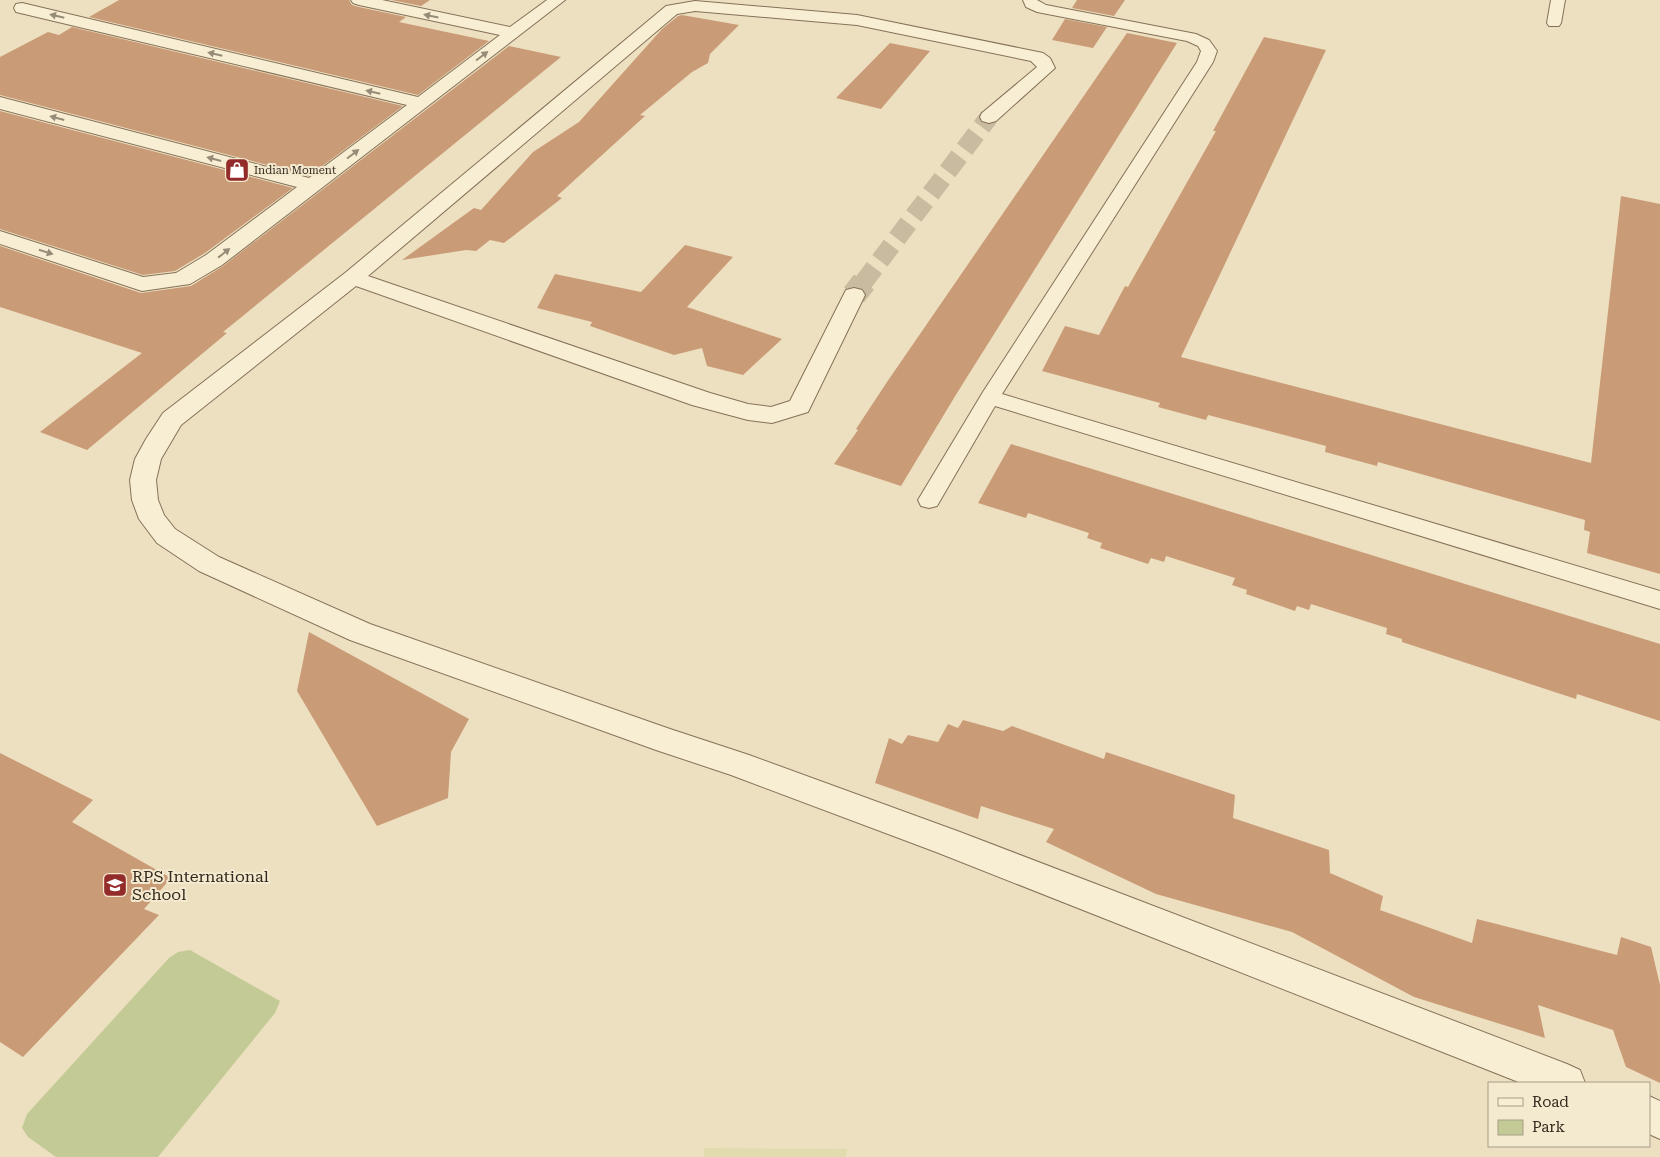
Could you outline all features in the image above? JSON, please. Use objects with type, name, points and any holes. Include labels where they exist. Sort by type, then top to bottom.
[{"type":"street","points":[[46,0],[15,10],[421,103]]},
{"type":"street","points":[[359,0],[513,33]]},
{"type":"street","points":[[0,237],[142,284],[182,279],[214,260],[557,0]]},
{"type":"street","points":[[989,117],[1046,68],[1044,62],[1037,57],[857,20],[695,6],[672,10],[353,278],[172,419],[158,439],[148,459],[143,480],[145,500],[152,519],[166,536],[208,564],[360,632],[765,774],[948,842],[1565,1082]]},
{"type":"street","points":[[0,102],[312,186]]},
{"type":"street","points":[[353,278],[701,399],[748,412],[772,415],[799,406],[854,295]]},
{"type":"lane","points":[[929,500],[990,398],[1205,62],[1208,51],[1204,43],[1191,37],[1042,9],[1031,4],[1030,0]]},
{"type":"lane","points":[[1554,23],[1558,0]]},
{"type":"lane","points":[[990,398],[1660,600]]},
{"type":"shaded area","points":[[704,1148],[847,1149],[846,1157],[704,1157]]},
{"type":"green space","points":[[190,950],[280,1001],[275,1013],[158,1157],[56,1157],[28,1137],[22,1128],[27,1114],[169,958],[178,952]]},
{"type":"building","points":[[119,0],[349,0],[352,5],[406,17],[399,22],[489,41],[418,95],[89,17]]},
{"type":"building","points":[[391,0],[430,0],[421,6]]},
{"type":"building","points":[[1077,0],[1125,0],[1114,16],[1072,8]]},
{"type":"building","points":[[682,15],[739,25],[710,54],[708,63],[692,72],[640,115],[645,116],[557,196],[562,198],[504,243],[490,240],[476,251],[466,250],[402,260],[474,208],[481,210],[533,152],[579,122],[662,29]]},
{"type":"building","points":[[1065,19],[1107,27],[1093,48],[1052,40]]},
{"type":"building","points":[[72,27],[403,106],[309,176],[0,95],[0,57],[48,32],[59,35]]},
{"type":"building","points":[[1127,33],[1177,43],[957,393],[901,486],[834,464],[858,430],[856,429],[887,382]]},
{"type":"building","points":[[1264,37],[1326,50],[1181,357],[1591,463],[1621,196],[1660,204],[1660,574],[1587,553],[1590,532],[1584,530],[1585,520],[1378,462],[1377,466],[1325,452],[1326,446],[1258,428],[1208,415],[1206,420],[1158,407],[1160,403],[1042,371],[1065,326],[1099,335],[1125,286],[1128,287],[1216,131],[1213,131]]},
{"type":"building","points":[[890,43],[930,51],[881,109],[836,98]]},
{"type":"building","points":[[509,46],[561,57],[223,332],[227,333],[87,450],[40,432],[142,353],[0,307],[0,246],[141,293],[191,286],[223,266]]},
{"type":"building","points":[[0,111],[293,188],[205,253],[175,271],[143,275],[0,229]]},
{"type":"building","points":[[685,245],[733,257],[687,307],[782,339],[743,375],[707,366],[702,348],[674,355],[590,326],[592,322],[537,308],[555,274],[641,292]]},
{"type":"building","points":[[1011,444],[1660,644],[1660,721],[1577,694],[1576,699],[1402,642],[1402,639],[1386,634],[1387,628],[1311,604],[1309,610],[1297,606],[1295,611],[1246,594],[1247,590],[1232,585],[1235,578],[1166,556],[1164,562],[1151,558],[1148,564],[1100,548],[1102,543],[1087,538],[1089,533],[1028,513],[1026,518],[978,503]]},
{"type":"building","points":[[309,632],[469,719],[451,752],[448,798],[377,826],[297,691]]},
{"type":"building","points":[[963,720],[1003,731],[1012,726],[1104,759],[1106,752],[1235,795],[1233,818],[1329,850],[1330,873],[1383,896],[1380,910],[1472,943],[1477,919],[1617,955],[1621,937],[1651,947],[1660,985],[1660,1083],[1626,1067],[1613,1030],[1538,1005],[1545,1038],[1414,997],[1292,932],[1156,894],[1046,842],[1054,829],[981,806],[978,819],[875,783],[889,738],[902,744],[908,735],[938,742],[948,724],[958,728]]},
{"type":"building","points":[[0,753],[93,800],[72,822],[171,878],[144,909],[159,915],[23,1057],[0,1042]]},
{"type":"tunnel","points":[[863,283],[989,117]]},
{"type":"tunnel","points":[[854,295],[864,282]]},
{"type":"place","name":"Indian Moment","points":[[237,170]]},
{"type":"place","name":"RPS International School","points":[[115,885]]}]
